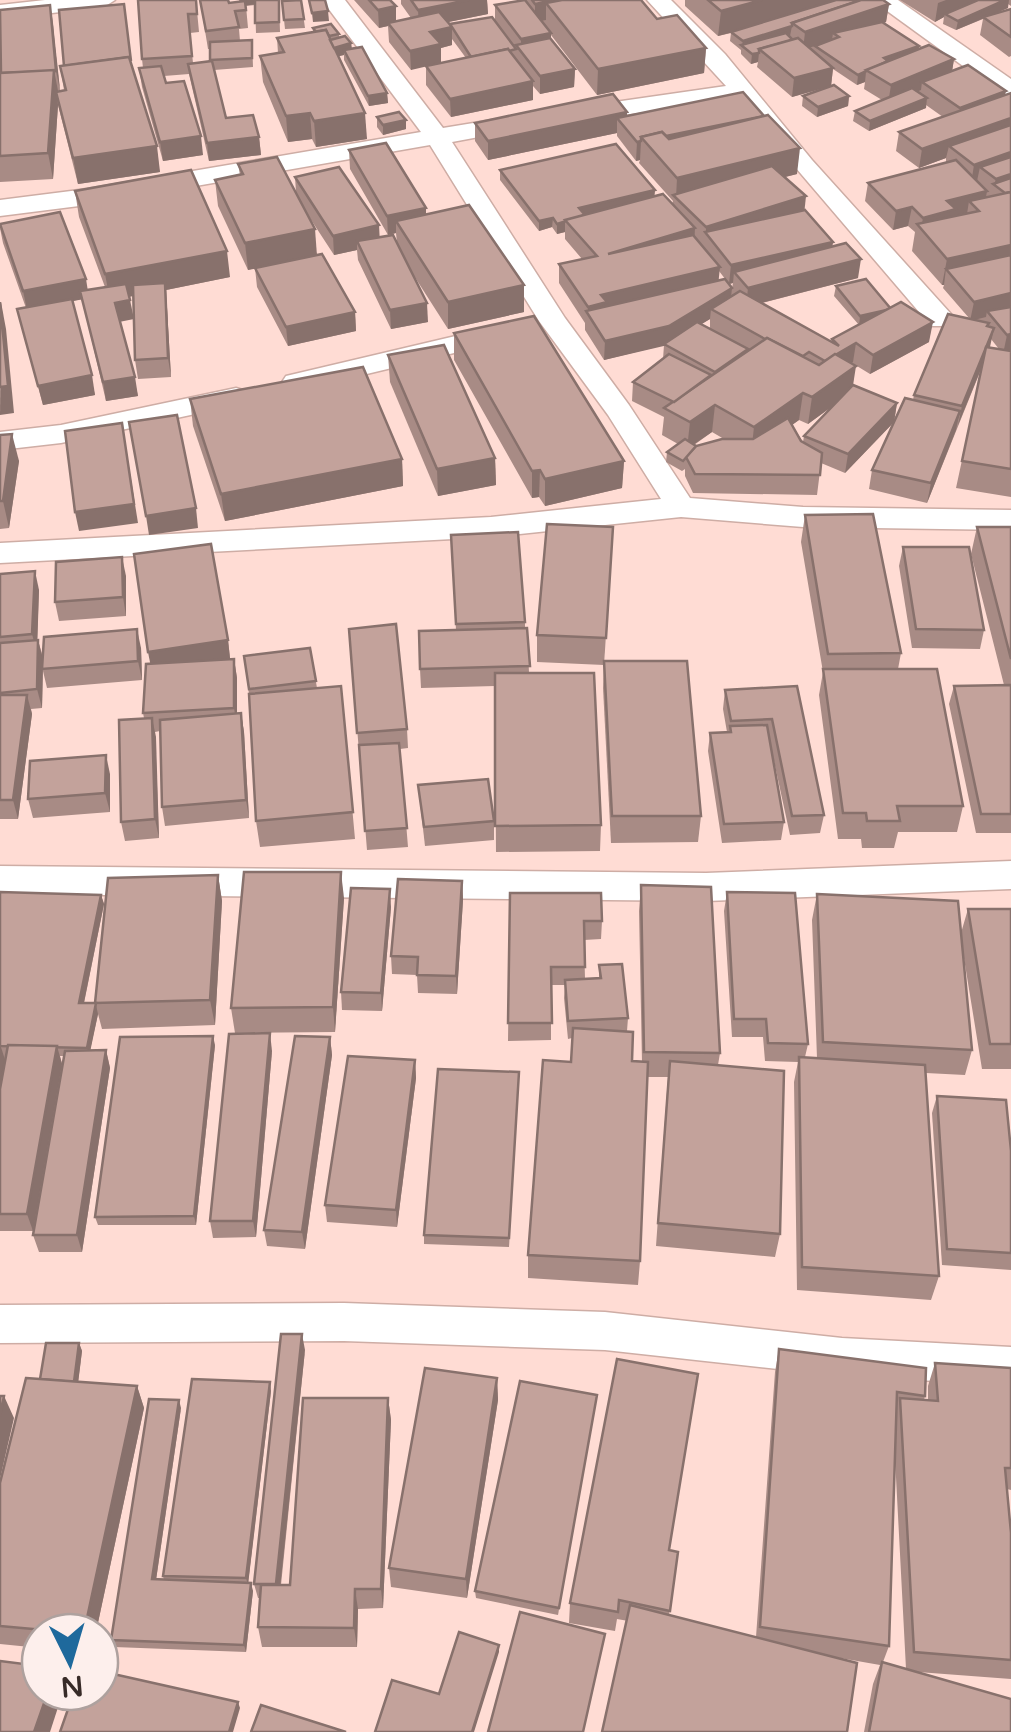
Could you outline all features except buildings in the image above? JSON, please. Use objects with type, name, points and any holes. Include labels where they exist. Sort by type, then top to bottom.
[{"type":"street","points":[[0,12],[104,0]]},
{"type":"street","points":[[333,0],[435,134],[553,321],[619,411],[681,507]]},
{"type":"street","points":[[658,0],[941,320]]},
{"type":"street","points":[[884,0],[1011,90]]},
{"type":"street","points":[[0,208],[87,197],[435,134],[742,91]]},
{"type":"street","points":[[0,441],[61,434],[223,400],[553,321]]},
{"type":"street","points":[[0,553],[491,527],[681,507],[803,517],[1011,520]]},
{"type":"street","points":[[0,880],[706,886],[1011,875]]},
{"type":"street","points":[[0,1324],[344,1322],[605,1330],[842,1357],[1011,1366]]}]
